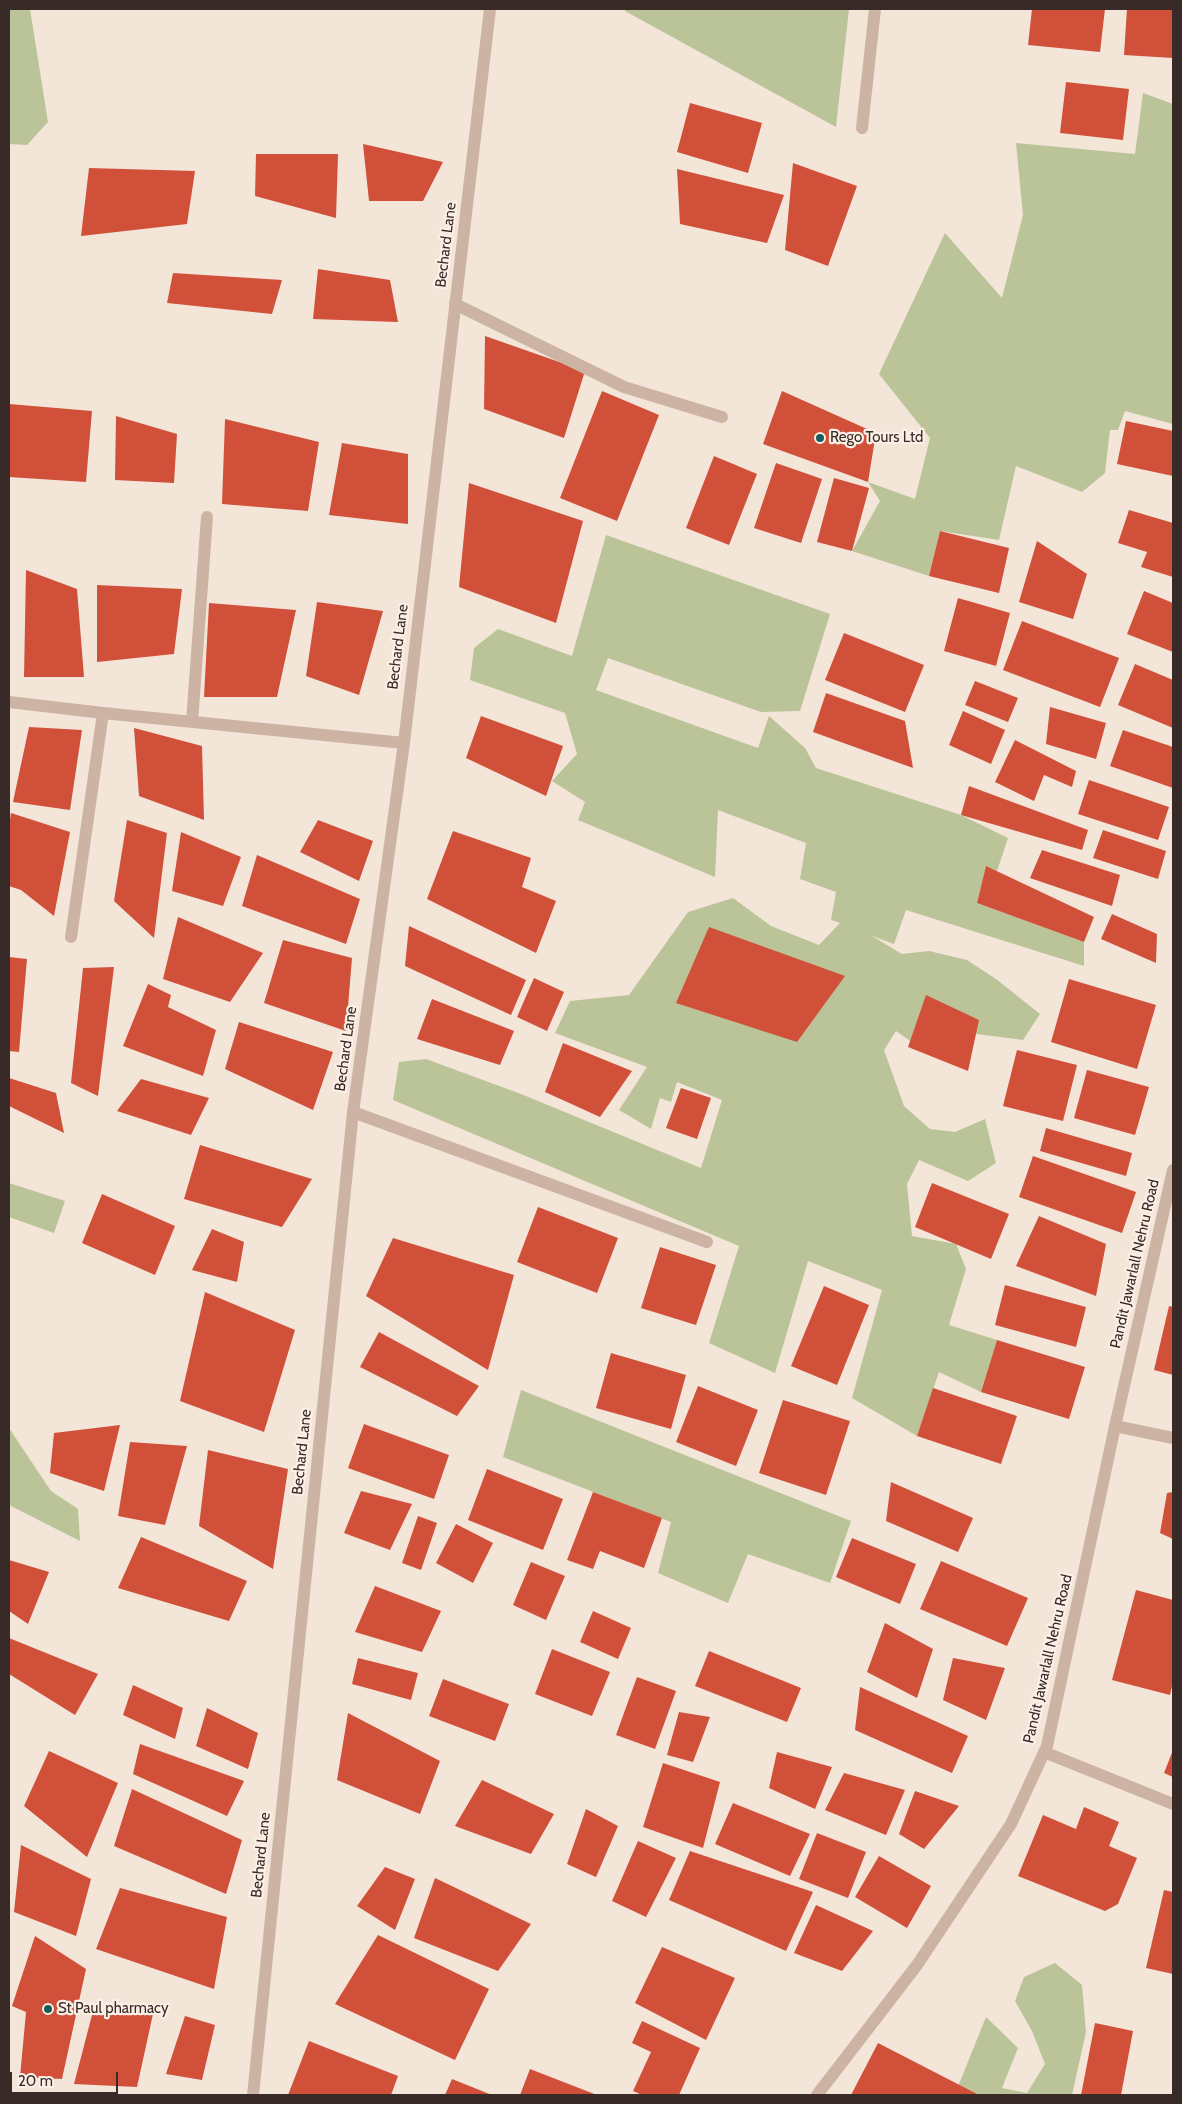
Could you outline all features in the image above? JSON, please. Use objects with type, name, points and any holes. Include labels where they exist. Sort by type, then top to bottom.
[{"type":"street","name":"Bechard Lane","points":[[253,2095],[354,1112],[404,743],[490,9]]},
{"type":"street","points":[[862,128],[875,9]]},
{"type":"street","points":[[455,304],[624,387],[722,417]]},
{"type":"street","points":[[192,722],[207,517]]},
{"type":"street","points":[[9,702],[404,743]]},
{"type":"street","points":[[70,937],[103,713]]},
{"type":"street","points":[[354,1112],[707,1242]]},
{"type":"street","name":"Pandit Jawarlall Nehru Road","points":[[817,2095],[917,1965],[1011,1824],[1044,1752],[1050,1734],[1115,1426],[1173,1170]]},
{"type":"street","points":[[1115,1426],[1173,1438]]},
{"type":"street","points":[[1044,1752],[1173,1804]]},
{"type":"green space","points":[[9,9],[30,9],[48,122],[27,145],[9,144]]},
{"type":"green space","points":[[626,9],[849,9],[836,127],[625,11]]},
{"type":"green space","points":[[1143,93],[1173,104],[1173,424],[1125,411],[1118,430],[1110,430],[1105,473],[1082,492],[1016,466],[999,540],[940,531],[929,576],[852,551],[880,501],[868,482],[915,499],[930,438],[879,374],[945,233],[1002,298],[1023,215],[1016,143],[1135,154]]},
{"type":"green space","points":[[606,535],[830,614],[800,711],[761,712],[608,658],[596,690],[758,748],[769,716],[805,748],[816,768],[961,815],[1008,838],[997,871],[986,867],[977,903],[1084,942],[1084,966],[906,910],[894,944],[872,936],[902,954],[929,951],[967,960],[996,979],[1040,1014],[1023,1040],[977,1034],[959,1028],[933,1057],[896,1031],[884,1050],[904,1106],[930,1129],[955,1132],[985,1119],[996,1163],[968,1181],[919,1160],[907,1184],[912,1236],[956,1244],[966,1269],[949,1325],[997,1340],[981,1392],[939,1372],[917,1436],[852,1398],[882,1290],[808,1261],[775,1373],[709,1343],[739,1246],[393,1100],[399,1062],[426,1059],[521,1094],[701,1168],[722,1100],[677,1082],[671,1102],[660,1098],[651,1129],[619,1110],[647,1067],[555,1033],[570,1001],[629,995],[688,912],[733,898],[771,926],[819,945],[840,923],[831,920],[836,892],[800,879],[806,843],[718,810],[715,877],[578,820],[585,802],[552,781],[577,754],[565,713],[470,680],[474,648],[498,629],[572,656]]},
{"type":"green space","points":[[9,1183],[65,1201],[54,1233],[9,1217]]},
{"type":"green space","points":[[521,1390],[851,1521],[830,1583],[748,1554],[728,1603],[658,1573],[671,1522],[503,1457]]},
{"type":"green space","points":[[9,1428],[51,1491],[78,1509],[80,1541],[9,1505]]},
{"type":"green space","points":[[1055,1963],[1082,1985],[1086,2032],[1072,2095],[955,2094],[986,2017],[1018,2048],[1002,2088],[1027,2093],[1045,2064],[1032,2031],[1015,2001],[1024,1977]]},
{"type":"building","points":[[1032,9],[1105,9],[1100,52],[1028,45]]},
{"type":"building","points":[[1127,9],[1173,9],[1173,58],[1124,55]]},
{"type":"building","points":[[1066,82],[1129,89],[1123,140],[1060,133]]},
{"type":"building","points":[[690,103],[762,123],[748,173],[677,152]]},
{"type":"building","points":[[363,144],[443,162],[423,201],[369,201]]},
{"type":"building","points":[[256,154],[338,154],[336,218],[255,196]]},
{"type":"building","points":[[793,163],[857,186],[828,266],[785,250]]},
{"type":"building","points":[[89,168],[195,171],[187,224],[81,236]]},
{"type":"building","points":[[677,169],[784,195],[767,243],[680,224]]},
{"type":"building","points":[[318,269],[390,280],[398,322],[313,319]]},
{"type":"building","points":[[173,273],[282,280],[272,314],[167,303]]},
{"type":"building","points":[[485,336],[585,371],[564,438],[484,409]]},
{"type":"building","points":[[602,391],[659,415],[617,521],[560,498]]},
{"type":"building","name":"Rego Tours Ltd","points":[[782,391],[876,433],[868,482],[763,444]]},
{"type":"building","points":[[9,404],[92,411],[86,482],[9,477]]},
{"type":"building","points":[[116,416],[177,434],[174,483],[115,480]]},
{"type":"building","points":[[225,419],[319,442],[308,511],[222,504]]},
{"type":"building","points":[[1126,421],[1173,431],[1173,476],[1117,464]]},
{"type":"building","points":[[342,443],[408,454],[408,524],[329,515]]},
{"type":"building","points":[[714,456],[757,474],[729,545],[686,528]]},
{"type":"building","points":[[776,463],[822,479],[801,543],[754,528]]},
{"type":"building","points":[[834,478],[869,488],[852,551],[817,542]]},
{"type":"building","points":[[469,483],[583,521],[556,623],[459,587]]},
{"type":"building","points":[[1129,510],[1173,523],[1173,577],[1141,567],[1147,552],[1118,543]]},
{"type":"building","points":[[940,531],[1009,548],[999,593],[929,576]]},
{"type":"building","points":[[1037,541],[1087,574],[1073,619],[1019,602]]},
{"type":"building","points":[[26,570],[77,589],[84,677],[24,677]]},
{"type":"building","points":[[97,585],[182,589],[174,654],[97,662]]},
{"type":"building","points":[[1144,591],[1173,603],[1173,652],[1127,634]]},
{"type":"building","points":[[958,598],[1010,613],[996,666],[944,651]]},
{"type":"building","points":[[317,602],[383,611],[359,695],[306,676]]},
{"type":"building","points":[[209,603],[296,610],[277,697],[204,697]]},
{"type":"building","points":[[1022,621],[1119,658],[1100,707],[1003,670]]},
{"type":"building","points":[[844,633],[924,665],[905,712],[825,680]]},
{"type":"building","points":[[1135,664],[1173,680],[1173,728],[1118,705]]},
{"type":"building","points":[[975,681],[1018,698],[1008,722],[965,705]]},
{"type":"building","points":[[826,693],[905,721],[913,768],[813,732]]},
{"type":"building","points":[[1050,707],[1106,723],[1096,759],[1046,744]]},
{"type":"building","points":[[963,711],[1005,730],[991,764],[949,745]]},
{"type":"building","points":[[481,716],[563,746],[546,796],[466,758]]},
{"type":"building","points":[[29,727],[82,730],[70,810],[13,802]]},
{"type":"building","points":[[134,728],[202,746],[204,820],[139,796]]},
{"type":"building","points":[[1123,730],[1173,747],[1173,788],[1110,766]]},
{"type":"building","points":[[1015,740],[1076,771],[1072,787],[1044,775],[1034,801],[995,782]]},
{"type":"building","points":[[1089,780],[1169,807],[1158,840],[1078,814]]},
{"type":"building","points":[[969,786],[1088,830],[1082,850],[961,815]]},
{"type":"building","points":[[11,813],[70,832],[54,916],[21,890],[9,886],[9,827]]},
{"type":"building","points":[[127,820],[167,833],[154,938],[114,901]]},
{"type":"building","points":[[318,820],[373,841],[359,881],[300,852]]},
{"type":"building","points":[[1103,830],[1166,851],[1158,879],[1093,858]]},
{"type":"building","points":[[453,831],[531,858],[522,887],[556,901],[536,953],[427,899]]},
{"type":"building","points":[[181,832],[241,857],[223,906],[172,891]]},
{"type":"building","points":[[1042,850],[1120,875],[1112,906],[1030,878]]},
{"type":"building","points":[[257,855],[360,899],[346,944],[242,906]]},
{"type":"building","points":[[986,866],[1094,917],[1084,942],[977,903]]},
{"type":"building","points":[[1112,914],[1157,934],[1156,963],[1101,939]]},
{"type":"building","points":[[178,917],[263,953],[230,1002],[163,979]]},
{"type":"building","points":[[409,926],[526,980],[511,1015],[405,966]]},
{"type":"building","points":[[709,927],[845,976],[797,1042],[676,1003]]},
{"type":"building","points":[[283,940],[352,958],[346,1031],[264,1003]]},
{"type":"building","points":[[9,957],[27,959],[19,1052],[9,1051]]},
{"type":"building","points":[[114,967],[98,1096],[71,1083],[83,968]]},
{"type":"building","points":[[534,978],[564,992],[547,1031],[517,1017]]},
{"type":"building","points":[[1069,979],[1156,1005],[1137,1069],[1051,1042]]},
{"type":"building","points":[[148,984],[171,995],[168,1007],[216,1030],[203,1076],[123,1046]]},
{"type":"building","points":[[926,995],[979,1020],[968,1071],[908,1047]]},
{"type":"building","points":[[432,999],[514,1031],[500,1065],[417,1039]]},
{"type":"building","points":[[239,1022],[333,1052],[313,1110],[225,1069]]},
{"type":"building","points":[[563,1043],[632,1071],[600,1117],[545,1092]]},
{"type":"building","points":[[1017,1050],[1077,1065],[1063,1121],[1003,1106]]},
{"type":"building","points":[[1087,1070],[1149,1087],[1135,1135],[1074,1118]]},
{"type":"building","points":[[9,1078],[56,1093],[64,1133],[9,1106]]},
{"type":"building","points":[[141,1079],[209,1098],[191,1135],[117,1111]]},
{"type":"building","points":[[681,1088],[711,1098],[697,1139],[666,1128]]},
{"type":"building","points":[[1046,1128],[1132,1153],[1126,1176],[1040,1151]]},
{"type":"building","points":[[200,1145],[312,1179],[282,1227],[184,1199]]},
{"type":"building","points":[[1033,1156],[1136,1192],[1122,1233],[1019,1197]]},
{"type":"building","points":[[932,1183],[1009,1214],[991,1259],[915,1227]]},
{"type":"building","points":[[102,1194],[175,1226],[155,1275],[82,1243]]},
{"type":"building","points":[[538,1207],[618,1238],[597,1293],[517,1262]]},
{"type":"building","points":[[1039,1216],[1106,1244],[1096,1296],[1016,1266]]},
{"type":"building","points":[[212,1229],[244,1242],[237,1282],[192,1270]]},
{"type":"building","points":[[393,1238],[514,1275],[488,1370],[366,1296]]},
{"type":"building","points":[[660,1247],[716,1265],[696,1325],[641,1308]]},
{"type":"building","points":[[1005,1285],[1086,1307],[1076,1347],[995,1325]]},
{"type":"building","points":[[824,1286],[869,1305],[837,1385],[791,1366]]},
{"type":"building","points":[[205,1292],[295,1330],[264,1432],[180,1401]]},
{"type":"building","points":[[1169,1306],[1173,1307],[1173,1375],[1154,1370]]},
{"type":"building","points":[[379,1332],[479,1386],[457,1416],[360,1367]]},
{"type":"building","points":[[997,1340],[1085,1367],[1069,1419],[981,1392]]},
{"type":"building","points":[[611,1353],[686,1375],[671,1429],[596,1408]]},
{"type":"building","points":[[698,1386],[758,1410],[736,1466],[676,1442]]},
{"type":"building","points":[[933,1388],[1017,1416],[1001,1464],[917,1436]]},
{"type":"building","points":[[783,1400],[850,1421],[826,1495],[759,1473]]},
{"type":"building","points":[[364,1424],[449,1455],[434,1499],[348,1468]]},
{"type":"building","points":[[120,1425],[104,1491],[50,1473],[54,1433]]},
{"type":"building","points":[[130,1442],[187,1446],[165,1525],[118,1516]]},
{"type":"building","points":[[208,1450],[288,1469],[273,1569],[199,1526]]},
{"type":"building","points":[[487,1469],[563,1499],[543,1550],[468,1520]]},
{"type":"building","points":[[891,1482],[973,1518],[958,1552],[886,1521]]},
{"type":"building","points":[[361,1491],[412,1504],[390,1550],[344,1533]]},
{"type":"building","points":[[593,1492],[662,1518],[644,1568],[600,1551],[593,1569],[567,1560]]},
{"type":"building","points":[[1173,1492],[1173,1539],[1160,1533],[1167,1493]]},
{"type":"building","points":[[418,1516],[437,1523],[421,1570],[402,1563]]},
{"type":"building","points":[[456,1524],[493,1543],[473,1583],[436,1563]]},
{"type":"building","points":[[141,1537],[247,1581],[229,1621],[118,1588]]},
{"type":"building","points":[[852,1538],[916,1564],[900,1604],[836,1577]]},
{"type":"building","points":[[9,1560],[49,1572],[28,1624],[9,1611]]},
{"type":"building","points":[[941,1561],[1028,1598],[1007,1646],[920,1609]]},
{"type":"building","points":[[531,1562],[565,1576],[546,1620],[513,1605]]},
{"type":"building","points":[[375,1586],[441,1611],[422,1652],[355,1632]]},
{"type":"building","points":[[1136,1590],[1173,1600],[1173,1682],[1170,1695],[1112,1680]]},
{"type":"building","points":[[593,1611],[631,1628],[618,1659],[580,1642]]},
{"type":"building","points":[[885,1623],[933,1649],[917,1698],[867,1672]]},
{"type":"building","points":[[9,1638],[98,1674],[75,1715],[9,1674]]},
{"type":"building","points":[[552,1649],[610,1672],[592,1716],[535,1694]]},
{"type":"building","points":[[709,1651],[801,1688],[787,1722],[695,1686]]},
{"type":"building","points":[[358,1658],[418,1673],[411,1700],[352,1684]]},
{"type":"building","points":[[953,1658],[1005,1668],[986,1720],[943,1700]]},
{"type":"building","points":[[637,1677],[676,1691],[655,1749],[616,1735]]},
{"type":"building","points":[[443,1679],[509,1704],[495,1741],[429,1716]]},
{"type":"building","points":[[133,1685],[183,1708],[175,1739],[123,1715]]},
{"type":"building","points":[[860,1687],[968,1736],[952,1773],[855,1730]]},
{"type":"building","points":[[207,1708],[258,1733],[248,1769],[196,1746]]},
{"type":"building","points":[[679,1712],[710,1717],[693,1762],[667,1755]]},
{"type":"building","points":[[348,1713],[440,1761],[420,1814],[337,1780]]},
{"type":"building","points":[[140,1744],[244,1781],[227,1816],[133,1774]]},
{"type":"building","points":[[1173,1750],[1173,1777],[1164,1773]]},
{"type":"building","points":[[49,1751],[118,1783],[87,1857],[24,1806]]},
{"type":"building","points":[[777,1752],[832,1767],[815,1809],[769,1788]]},
{"type":"building","points":[[663,1763],[720,1782],[703,1848],[643,1827]]},
{"type":"building","points":[[844,1773],[905,1790],[886,1835],[825,1810]]},
{"type":"building","points":[[482,1780],[554,1814],[531,1854],[455,1826]]},
{"type":"building","points":[[132,1789],[242,1840],[226,1894],[114,1846]]},
{"type":"building","points":[[915,1791],[959,1806],[924,1849],[899,1834]]},
{"type":"building","points":[[733,1803],[810,1834],[790,1876],[715,1844]]},
{"type":"building","points":[[1084,1807],[1119,1822],[1109,1846],[1137,1858],[1118,1904],[1105,1911],[1018,1876],[1043,1815],[1076,1829]]},
{"type":"building","points":[[586,1809],[618,1826],[596,1877],[567,1864]]},
{"type":"building","points":[[817,1833],[866,1852],[848,1898],[799,1879]]},
{"type":"building","points":[[638,1841],[676,1858],[646,1917],[612,1901]]},
{"type":"building","points":[[21,1845],[91,1879],[76,1936],[14,1912]]},
{"type":"building","points":[[690,1851],[813,1892],[786,1951],[669,1900]]},
{"type":"building","points":[[879,1856],[931,1886],[907,1928],[855,1897]]},
{"type":"building","points":[[385,1867],[415,1879],[395,1930],[357,1906]]},
{"type":"building","points":[[435,1878],[531,1924],[498,1971],[414,1938]]},
{"type":"building","points":[[120,1888],[227,1917],[214,1989],[96,1949]]},
{"type":"building","points":[[1164,1890],[1173,1892],[1173,1974],[1146,1968]]},
{"type":"building","points":[[816,1905],[873,1931],[842,1971],[794,1953]]},
{"type":"building","points":[[378,1935],[489,1989],[455,2060],[335,2004]]},
{"type":"building","name":"St Paul pharmacy","points":[[35,1936],[86,1969],[62,2079],[20,2077],[26,2012],[12,2006]]},
{"type":"building","points":[[662,1947],[735,1978],[706,2040],[635,2003]]},
{"type":"building","points":[[153,2014],[137,2087],[74,2084],[92,2015]]},
{"type":"building","points":[[185,2016],[215,2025],[202,2080],[166,2074]]},
{"type":"building","points":[[642,2021],[700,2048],[679,2095],[642,2095],[633,2091],[651,2052],[632,2043]]},
{"type":"building","points":[[1095,2023],[1133,2031],[1121,2095],[1081,2095]]},
{"type":"building","points":[[309,2041],[398,2076],[391,2095],[288,2095]]},
{"type":"building","points":[[878,2043],[979,2095],[851,2095]]},
{"type":"building","points":[[530,2069],[597,2095],[520,2095]]},
{"type":"building","points":[[452,2079],[492,2095],[445,2095]]},
{"type":"place","name":"Rego Tours Ltd","points":[[820,438]]},
{"type":"place","name":"St Paul pharmacy","points":[[48,2009]]}]
